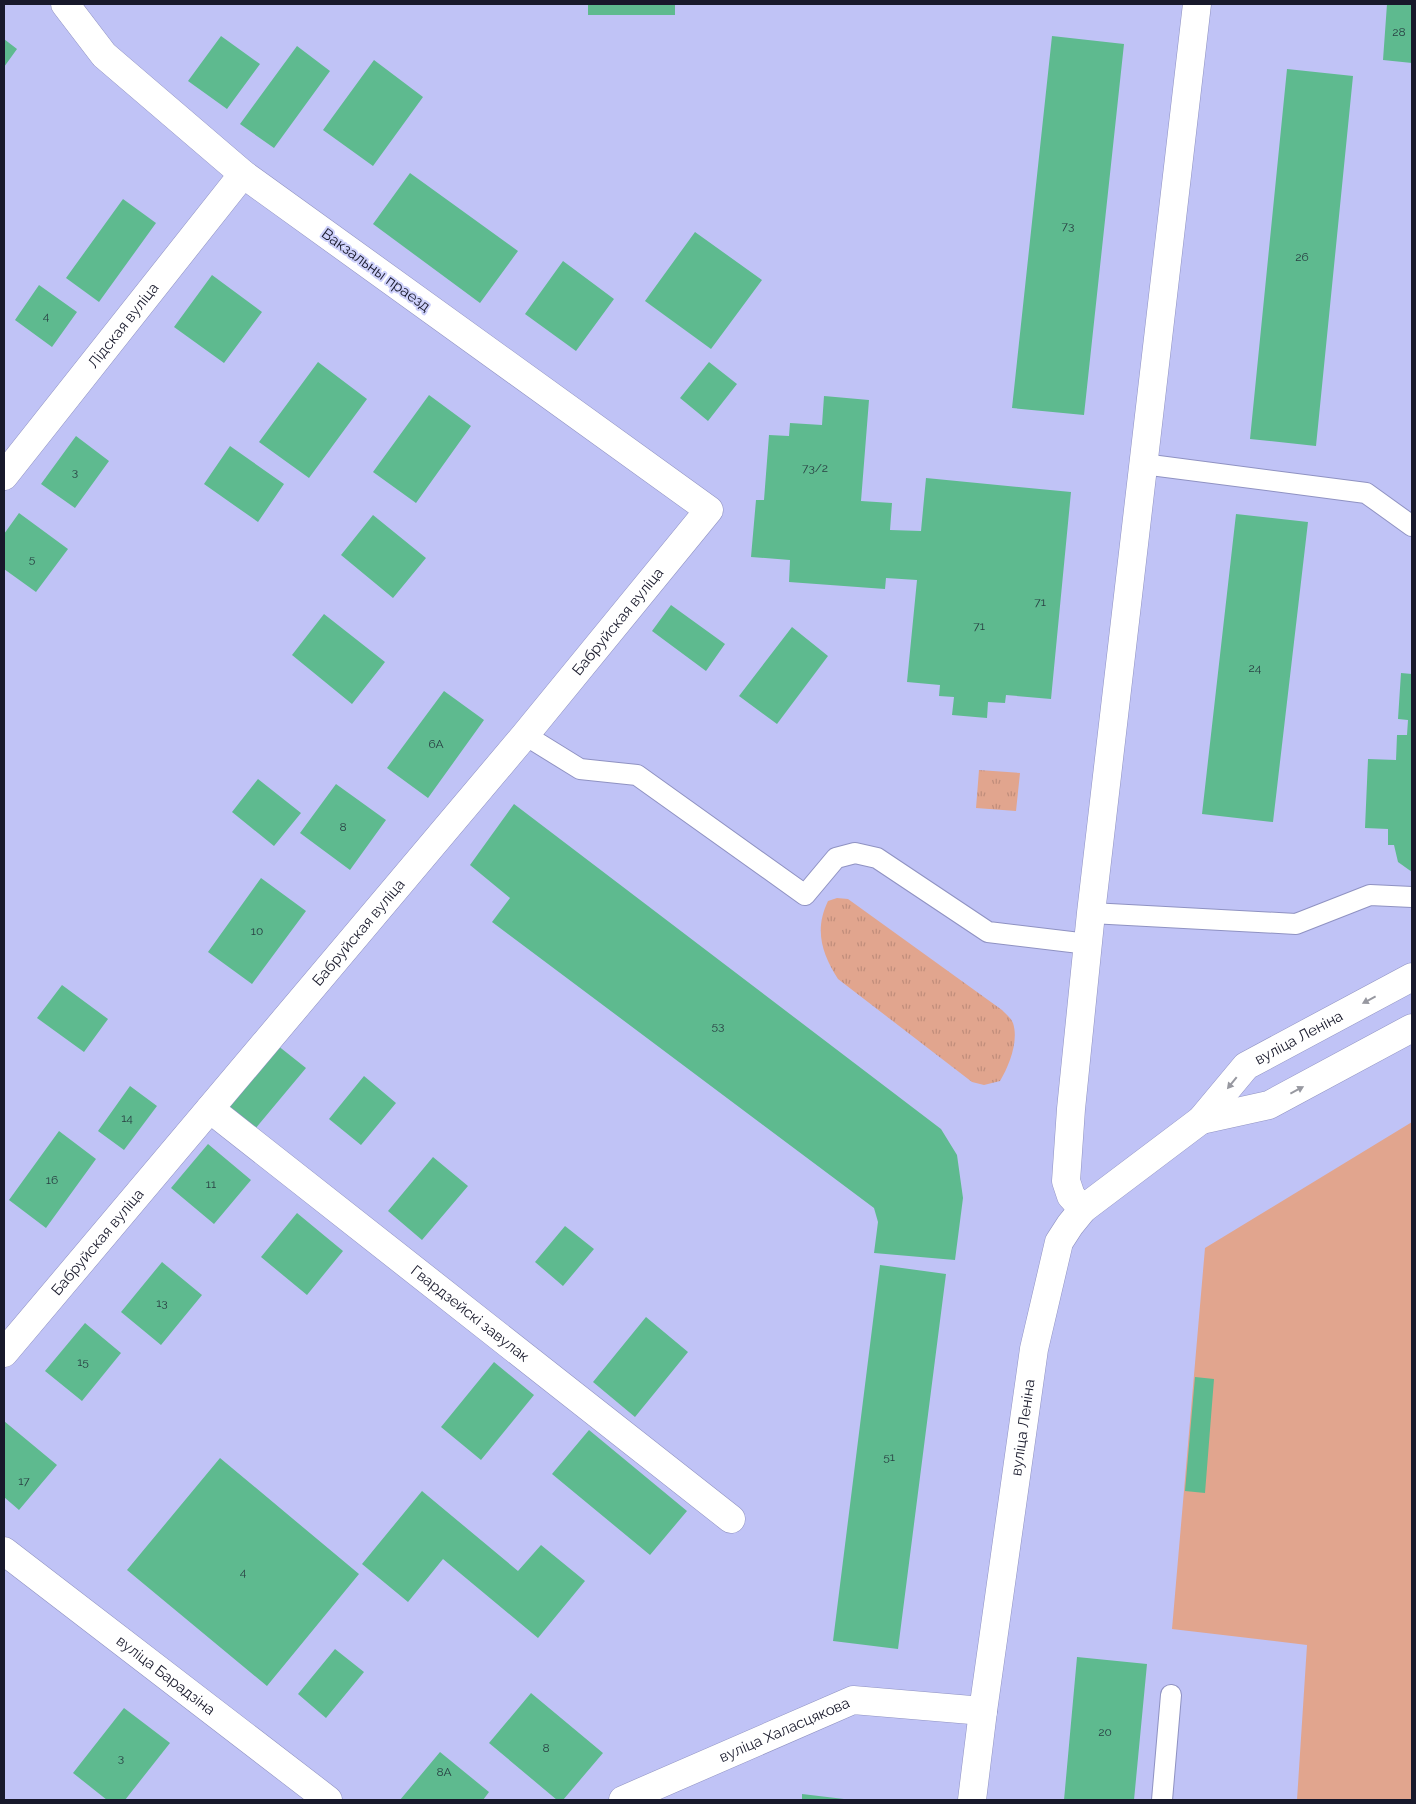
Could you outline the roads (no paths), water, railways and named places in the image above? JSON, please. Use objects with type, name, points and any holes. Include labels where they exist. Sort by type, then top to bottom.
[{"type":"street","name":"Вакзальны праезд","points":[[65,4],[104,55],[243,174],[709,510]]},
{"type":"street","points":[[1083,1209],[1070,1196],[1066,1181],[1071,1109],[1091,913],[1197,4]]},
{"type":"street","name":"Лідская вуліца","points":[[4,476],[243,174]]},
{"type":"street","name":"Бабруйская вуліца","points":[[4,1353],[525,735],[709,510]]},
{"type":"street","name":"вуліца Леніна","points":[[972,1800],[1034,1349],[1060,1242],[1070,1225],[1083,1209],[1201,1120],[1246,1066],[1412,977]]},
{"type":"street","name":"вуліца Леніна","points":[[1201,1120],[1269,1105],[1412,1028]]},
{"type":"street","name":"Гвардзейскі завулак","points":[[210,1109],[731,1519]]},
{"type":"street","name":"вуліца Барадзіна","points":[[4,1551],[328,1800]]},
{"type":"street","name":"вуліца Халасцякова","points":[[623,1800],[853,1700],[983,1712]]},
{"type":"lane","points":[[1143,464],[1366,493],[1412,526]]},
{"type":"lane","points":[[525,735],[580,769],[638,775],[805,895],[836,858],[855,854],[877,858],[988,932],[1088,944]]},
{"type":"lane","points":[[1091,913],[1296,924],[1370,895],[1412,897]]},
{"type":"lane","points":[[1162,1800],[1171,1695]]}]
